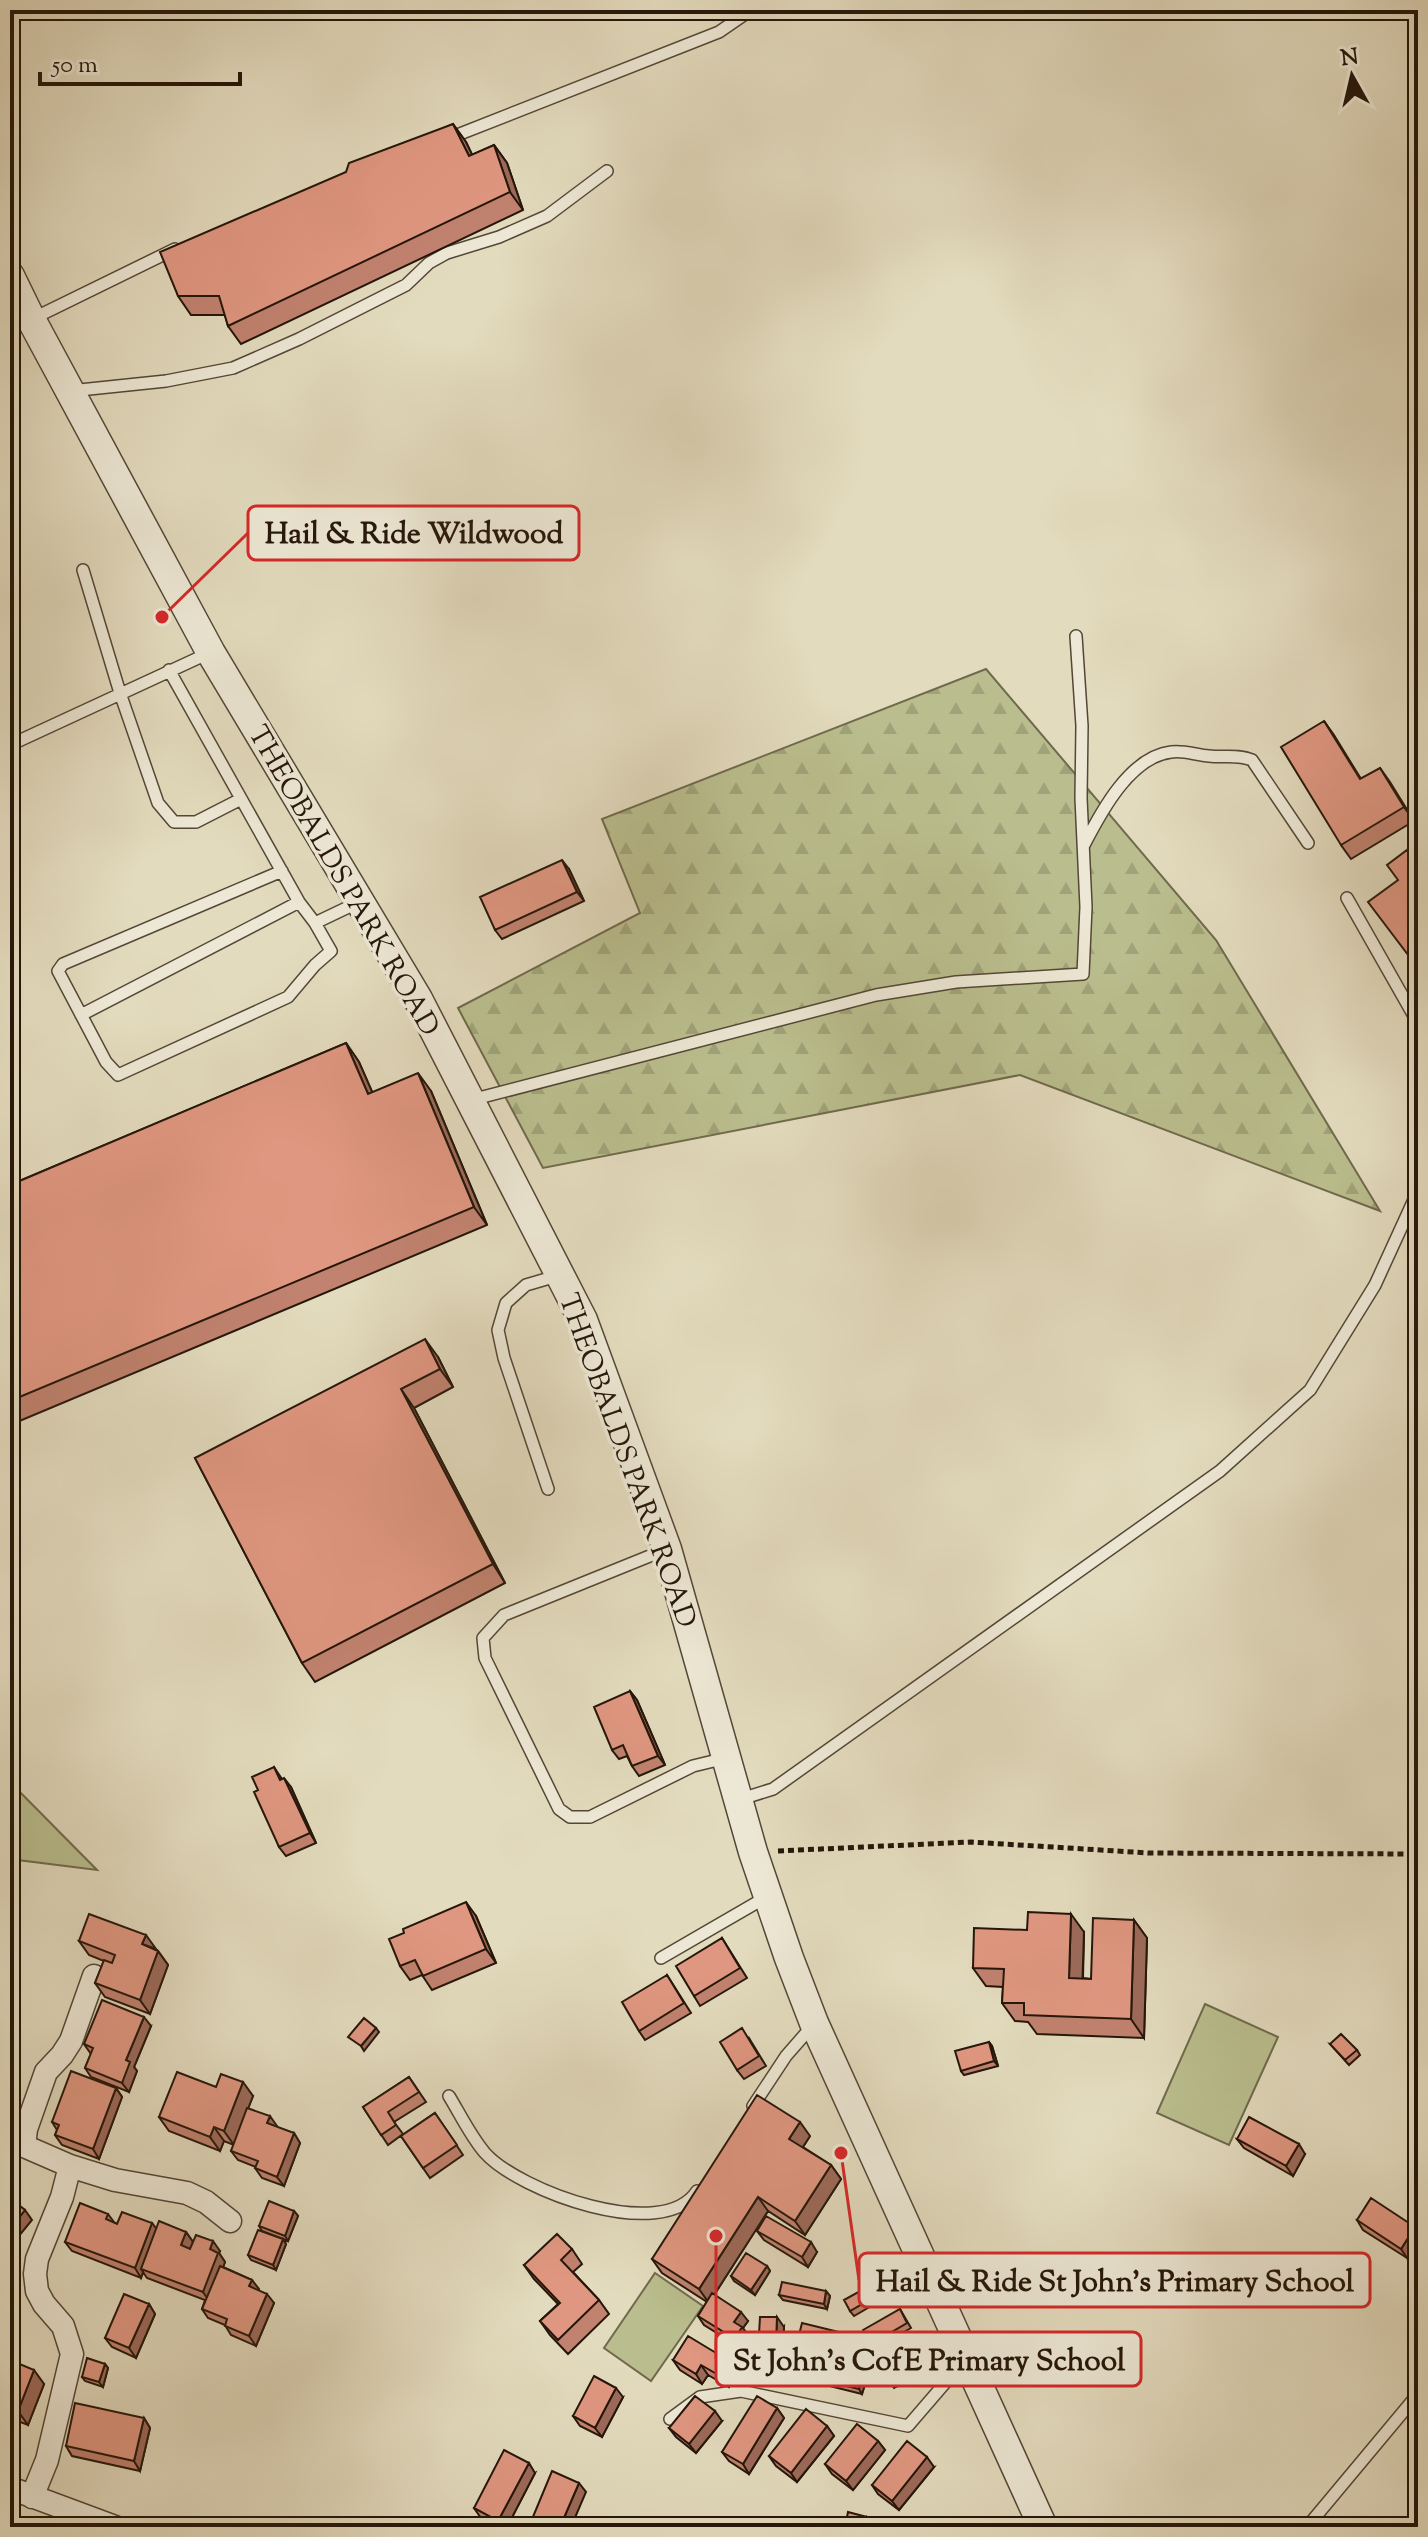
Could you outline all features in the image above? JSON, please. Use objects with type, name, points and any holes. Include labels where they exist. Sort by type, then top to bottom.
[{"type":"street","name":"THEOBALDS PARK ROAD","points":[[10,276],[211,653],[418,999],[583,1320],[667,1549],[753,1852],[814,2023],[1043,2527]]},
{"type":"street","points":[[94,1976],[71,2041],[46,2072],[17,2146],[115,2180],[187,2193],[206,2202],[230,2221]]},
{"type":"street","points":[[32,2497],[47,2460],[72,2354],[63,2326],[37,2291],[35,2274],[37,2259],[62,2197],[70,2166]]},
{"type":"street","points":[[10,2488],[115,2527]]},
{"type":"lane","points":[[438,142],[719,32],[751,10]]},
{"type":"lane","points":[[70,391],[166,381],[233,368],[299,339],[406,285],[429,263],[447,253],[499,237],[547,216],[607,171]]},
{"type":"lane","points":[[31,319],[184,245]]},
{"type":"lane","points":[[83,570],[120,693],[158,803],[174,822],[196,822],[241,799]]},
{"type":"lane","points":[[470,1100],[876,995],[956,982],[1083,974],[1086,907],[1082,726],[1076,636]]},
{"type":"lane","points":[[10,745],[211,653]]},
{"type":"lane","points":[[169,670],[282,871],[299,902],[331,951],[288,997],[118,1075],[106,1062],[58,971],[63,964],[282,871]]},
{"type":"lane","points":[[1083,845],[1105,806],[1143,763],[1172,752],[1212,757],[1241,756],[1252,760],[1308,843]]},
{"type":"lane","points":[[1347,898],[1418,1023]]},
{"type":"lane","points":[[81,1015],[299,902]]},
{"type":"lane","points":[[315,923],[360,902]]},
{"type":"lane","points":[[737,1800],[773,1789],[1220,1471],[1310,1390],[1375,1285],[1418,1191]]},
{"type":"lane","points":[[548,1489],[504,1358],[498,1330],[506,1303],[526,1285],[560,1275]]},
{"type":"lane","points":[[667,1549],[504,1615],[483,1638],[485,1658],[559,1809],[570,1817],[590,1817],[693,1766],[726,1757]]},
{"type":"lane","points":[[661,1958],[768,1896]]},
{"type":"lane","points":[[743,2121],[786,2056],[814,2023]]},
{"type":"lane","points":[[449,2096],[485,2154],[514,2176],[571,2202],[609,2211],[637,2213],[661,2210],[680,2206],[693,2198],[701,2185]]},
{"type":"lane","points":[[670,2419],[700,2397],[741,2391],[908,2426],[967,2357]]},
{"type":"lane","points":[[1307,2527],[1418,2394]]},
{"type":"path","points":[[753,1852],[971,1842],[1149,1853],[1418,1854]]},
{"type":"green space","points":[[986,669],[1216,940],[1380,1211],[1020,1075],[543,1168],[458,1008],[640,913],[602,819]]},
{"type":"green space","points":[[10,1782],[97,1870],[10,1859]]},
{"type":"green space","points":[[1205,2004],[1278,2037],[1229,2145],[1157,2113]]},
{"type":"green space","points":[[655,2273],[703,2306],[651,2381],[604,2348]]},
{"type":"building","points":[[453,124],[469,156],[494,145],[510,192],[228,326],[219,296],[178,296],[160,252],[346,172],[349,163]]},
{"type":"building","points":[[1324,721],[1360,779],[1380,768],[1404,807],[1341,845],[1281,747]]},
{"type":"building","points":[[1407,850],[1418,864],[1418,968],[1368,902],[1398,880],[1387,865]]},
{"type":"building","points":[[562,860],[577,892],[495,930],[480,897]]},
{"type":"building","points":[[346,1043],[368,1094],[418,1073],[474,1207],[10,1401],[10,1185]]},
{"type":"building","points":[[425,1339],[440,1369],[401,1389],[493,1564],[302,1663],[195,1458]]},
{"type":"building","points":[[630,1691],[658,1756],[632,1766],[623,1745],[612,1750],[594,1707]]},
{"type":"building","points":[[274,1767],[280,1780],[284,1778],[310,1833],[279,1847],[254,1792],[258,1790],[252,1777]]},
{"type":"building","points":[[466,1902],[486,1949],[423,1976],[415,1960],[400,1966],[389,1939],[404,1933],[403,1929]]},
{"type":"building","points":[[1028,1912],[1071,1914],[1069,1978],[1091,1979],[1093,1918],[1134,1920],[1131,2019],[1024,2015],[1024,2003],[1002,2003],[1004,1969],[973,1968],[974,1928],[1027,1930]]},
{"type":"building","points":[[89,1914],[146,1935],[142,1944],[158,1951],[140,2000],[95,1983],[104,1960],[112,1963],[115,1955],[79,1941]]},
{"type":"building","points":[[722,1938],[740,1968],[694,1996],[676,1966]]},
{"type":"building","points":[[667,1975],[684,2003],[639,2031],[622,2002]]},
{"type":"building","points":[[102,2000],[144,2017],[126,2060],[130,2062],[122,2083],[85,2068],[93,2048],[84,2044]]},
{"type":"building","points":[[364,2018],[376,2028],[361,2046],[348,2037]]},
{"type":"building","points":[[742,2028],[759,2056],[737,2070],[720,2042]]},
{"type":"building","points":[[1341,2034],[1357,2050],[1345,2060],[1330,2044]]},
{"type":"building","points":[[989,2042],[994,2061],[961,2071],[955,2051]]},
{"type":"building","points":[[71,2071],[116,2088],[93,2149],[55,2135],[59,2125],[52,2122]]},
{"type":"building","points":[[177,2072],[216,2087],[221,2074],[243,2082],[224,2131],[214,2127],[210,2137],[159,2117]]},
{"type":"building","points":[[409,2077],[419,2092],[388,2112],[396,2125],[381,2135],[363,2107]]},
{"type":"building","points":[[757,2095],[800,2122],[789,2139],[831,2165],[795,2221],[758,2197],[699,2289],[652,2259]]},
{"type":"building","points":[[247,2108],[270,2116],[267,2123],[294,2133],[277,2177],[255,2168],[258,2161],[231,2151]]},
{"type":"building","points":[[435,2113],[457,2145],[423,2168],[401,2136]]},
{"type":"building","points":[[1249,2117],[1299,2144],[1286,2166],[1237,2139]]},
{"type":"building","points":[[10,2198],[25,2210],[10,2229]]},
{"type":"building","points":[[1371,2198],[1415,2227],[1401,2249],[1357,2220]]},
{"type":"building","points":[[269,2201],[294,2211],[285,2236],[259,2226]]},
{"type":"building","points":[[80,2203],[108,2214],[106,2219],[117,2224],[122,2212],[152,2223],[135,2268],[65,2242]]},
{"type":"building","points":[[766,2216],[811,2242],[802,2257],[757,2231]]},
{"type":"building","points":[[159,2221],[186,2232],[181,2245],[190,2249],[196,2235],[213,2241],[210,2249],[218,2253],[203,2292],[141,2269]]},
{"type":"building","points":[[258,2230],[283,2239],[273,2265],[248,2255]]},
{"type":"building","points":[[557,2234],[572,2249],[561,2260],[599,2300],[558,2340],[540,2321],[560,2303],[524,2265]]},
{"type":"building","points":[[746,2253],[767,2266],[751,2290],[731,2276]]},
{"type":"building","points":[[220,2266],[252,2280],[249,2286],[267,2294],[249,2336],[225,2326],[227,2319],[202,2309]]},
{"type":"building","points":[[882,2279],[888,2289],[850,2311],[844,2300]]},
{"type":"building","points":[[782,2282],[826,2291],[824,2304],[779,2295]]},
{"type":"building","points":[[712,2293],[741,2312],[734,2322],[742,2327],[735,2339],[698,2316]]},
{"type":"building","points":[[124,2294],[149,2304],[129,2348],[105,2338]]},
{"type":"building","points":[[900,2309],[907,2323],[871,2344],[863,2330]]},
{"type":"building","points":[[760,2317],[777,2317],[775,2370],[757,2369]]},
{"type":"building","points":[[802,2323],[847,2334],[844,2346],[799,2335]]},
{"type":"building","points":[[688,2336],[731,2362],[722,2377],[701,2365],[696,2374],[673,2360]]},
{"type":"building","points":[[87,2358],[105,2364],[99,2382],[82,2377]]},
{"type":"building","points":[[10,2360],[34,2370],[18,2411],[10,2408]]},
{"type":"building","points":[[813,2364],[862,2376],[859,2389],[810,2377]]},
{"type":"building","points":[[594,2376],[616,2388],[595,2428],[573,2416]]},
{"type":"building","points":[[695,2396],[715,2411],[689,2444],[669,2428]]},
{"type":"building","points":[[757,2396],[777,2408],[743,2464],[722,2452]]},
{"type":"building","points":[[75,2403],[144,2418],[134,2461],[66,2446]]},
{"type":"building","points":[[806,2409],[827,2426],[791,2473],[769,2456]]},
{"type":"building","points":[[857,2424],[878,2441],[846,2481],[825,2464]]},
{"type":"building","points":[[907,2441],[927,2457],[892,2501],[872,2485]]},
{"type":"building","points":[[504,2450],[529,2463],[498,2521],[474,2508]]},
{"type":"building","points":[[552,2471],[579,2483],[560,2527],[537,2527],[530,2524]]},
{"type":"building","points":[[848,2512],[867,2517],[867,2527],[833,2527],[835,2519],[846,2522]]},
{"type":"place","name":"Hail & Ride Wildwood","points":[[162,617]]},
{"type":"place","name":"Hail & Ride St John's Primary School","points":[[841,2153]]},
{"type":"place","name":"St John's CofE Primary School","points":[[716,2236]]}]
